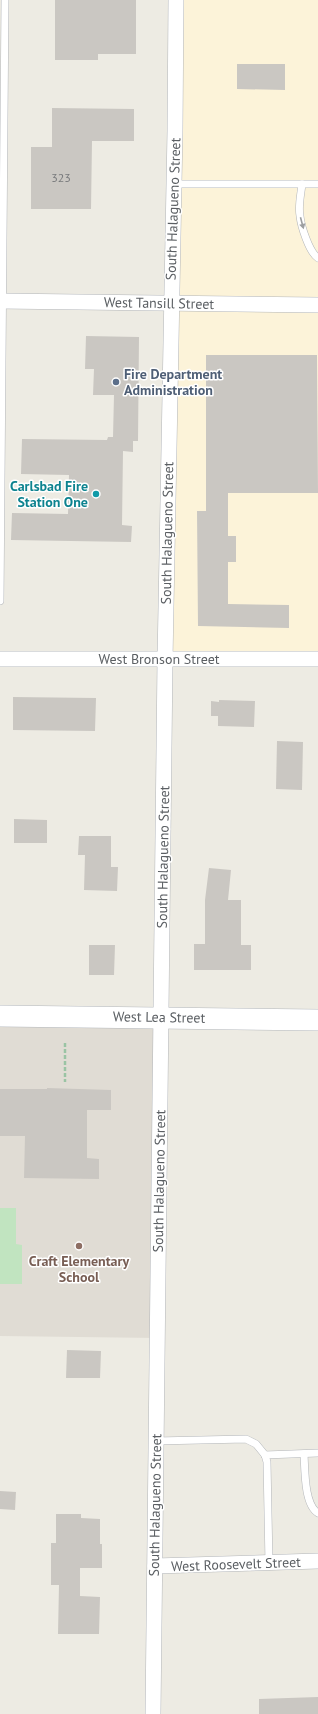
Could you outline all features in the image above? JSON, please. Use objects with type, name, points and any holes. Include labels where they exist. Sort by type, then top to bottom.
[{"type":"main road","name":"West Lea Street","points":[[0,1016],[318,1020]]},
{"type":"street","name":"South Halagueno Street","points":[[153,1714],[165,660],[176,0]]},
{"type":"street","name":"West Tansill Street","points":[[1,301],[318,305]]},
{"type":"street","name":"West Bronson Street","points":[[0,659],[318,660]]},
{"type":"street","name":"West Roosevelt Street","points":[[155,1566],[318,1561]]},
{"type":"lane","points":[[0,601],[1,301],[5,0]]},
{"type":"lane","points":[[174,184],[318,184]]},
{"type":"lane","points":[[302,184],[299,215],[310,248],[314,255],[318,258]]},
{"type":"lane","points":[[156,1441],[241,1438],[256,1444],[265,1455],[267,1462],[269,1563]]},
{"type":"lane","points":[[265,1455],[318,1453]]},
{"type":"lane","points":[[304,1454],[307,1494],[314,1510],[318,1513]]},
{"type":"path","points":[[65,1043],[65,1082]]},
{"type":"shaded area","points":[[176,0],[318,0],[318,659],[165,660]]},
{"type":"shaded area","name":"Craft Elementary School","points":[[0,1016],[161,1017],[157,1338],[0,1336]]},
{"type":"green space","points":[[0,1208],[16,1208],[16,1244],[22,1245],[22,1284],[0,1284]]},
{"type":"building","points":[[55,0],[136,0],[136,54],[98,54],[98,60],[55,60]]},
{"type":"building","points":[[237,64],[285,64],[285,90],[237,89]]},
{"type":"building","points":[[52,108],[134,109],[134,141],[92,141],[91,209],[31,209],[31,147],[52,147]]},
{"type":"building","name":"Carlsbad Fire Station One","points":[[86,336],[139,337],[138,441],[133,441],[133,452],[123,451],[122,525],[132,526],[131,542],[11,540],[12,513],[68,514],[69,475],[21,474],[22,439],[107,440],[108,437],[113,437],[114,395],[93,395],[94,369],[85,369]]},
{"type":"building","points":[[206,355],[317,355],[318,493],[228,493],[228,536],[236,536],[236,562],[228,562],[228,604],[289,605],[289,628],[198,626],[197,511],[206,511]]},
{"type":"building","points":[[13,697],[96,698],[95,731],[13,730]]},
{"type":"building","points":[[219,700],[255,701],[254,727],[218,726],[218,716],[211,716],[211,701],[219,702]]},
{"type":"building","points":[[277,741],[303,742],[302,790],[276,789]]},
{"type":"building","points":[[14,819],[47,820],[47,843],[14,843]]},
{"type":"building","points":[[79,836],[111,836],[111,867],[118,867],[117,891],[84,890],[85,855],[78,855]]},
{"type":"building","points":[[209,868],[231,870],[228,900],[241,900],[241,945],[251,945],[251,970],[194,970],[194,944],[205,944],[205,900]]},
{"type":"building","points":[[89,945],[115,945],[114,975],[89,975]]},
{"type":"building","points":[[47,1088],[111,1090],[111,1110],[87,1110],[87,1158],[99,1159],[99,1179],[24,1178],[25,1136],[0,1136],[0,1089]]},
{"type":"building","points":[[67,1350],[101,1351],[100,1378],[66,1378]]},
{"type":"building","points":[[0,1491],[16,1492],[15,1510],[0,1509]]},
{"type":"building","points":[[56,1514],[81,1514],[81,1518],[100,1519],[102,1568],[80,1568],[80,1596],[100,1597],[99,1634],[58,1634],[59,1585],[51,1585],[51,1543],[56,1543]]},
{"type":"building","points":[[318,1697],[318,1714],[259,1714],[259,1699]]},
{"type":"place","name":"Fire Department Administration","points":[[116,382]]},
{"type":"place","name":"Carlsbad Fire Station One","points":[[96,494]]},
{"type":"place","name":"Craft Elementary School","points":[[79,1246]]}]
